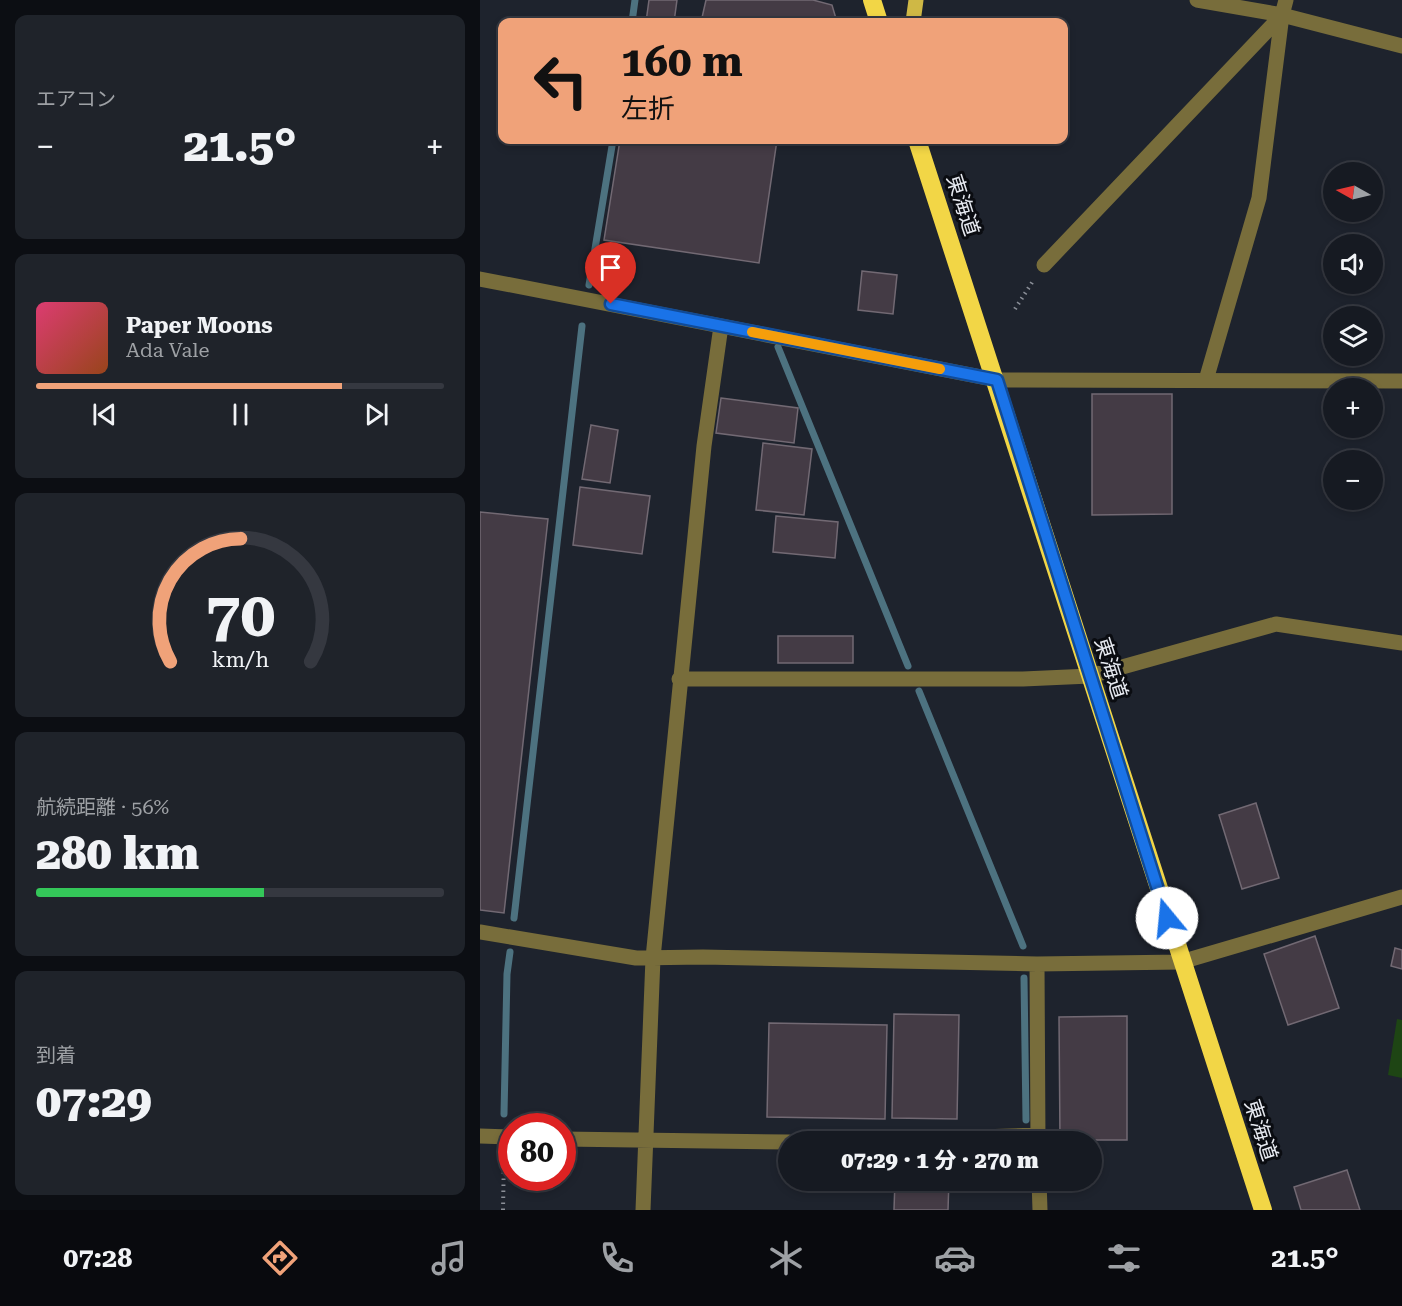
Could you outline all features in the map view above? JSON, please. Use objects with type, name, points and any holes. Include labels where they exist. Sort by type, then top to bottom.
[{"type":"highway","points":[[869,1],[877,18]]},
{"type":"highway","name":"東海道","points":[[918,144],[997,380],[1089,676],[1263,1210]]},
{"type":"main road","points":[[914,18],[916,0]]},
{"type":"street","points":[[1197,0],[1282,15],[1402,46]]},
{"type":"street","points":[[1206,380],[1259,198],[1282,15],[1287,0]]},
{"type":"street","points":[[1044,265],[1282,15]]},
{"type":"street","points":[[480,279],[997,380],[1402,381]]},
{"type":"street","points":[[644,1210],[653,958],[704,446],[721,326]]},
{"type":"street","points":[[679,680],[1023,679],[1089,676],[1276,624],[1402,643]]},
{"type":"street","points":[[480,932],[636,958],[1037,964],[1181,962],[1402,897]]},
{"type":"street","points":[[1037,964],[1038,1131]]},
{"type":"street","points":[[480,1136],[498,1137]]},
{"type":"street","points":[[576,1139],[778,1143]]},
{"type":"street","points":[[1040,1191],[1040,1210]]},
{"type":"path","points":[[1015,309],[1044,265]]},
{"type":"path","points":[[503,1210],[504,1191]]},
{"type":"green space","points":[[1397,1019],[1402,1020],[1402,1078],[1388,1075]]},
{"type":"building","points":[[649,0],[677,0],[675,18],[647,18]]},
{"type":"building","points":[[706,0],[813,0],[832,5],[836,18],[702,18]]},
{"type":"building","points":[[619,144],[776,144],[759,263],[604,240]]},
{"type":"building","points":[[862,271],[897,275],[893,314],[858,310]]},
{"type":"building","points":[[1092,394],[1172,394],[1172,514],[1092,515]]},
{"type":"building","points":[[721,398],[798,408],[794,443],[716,433]]},
{"type":"building","points":[[591,425],[618,430],[610,483],[582,479]]},
{"type":"building","points":[[763,443],[812,449],[804,515],[756,510]]},
{"type":"building","points":[[580,487],[650,496],[642,554],[573,545]]},
{"type":"building","points":[[480,512],[548,519],[504,913],[480,910]]},
{"type":"building","points":[[776,516],[838,522],[835,558],[773,552]]},
{"type":"building","points":[[778,636],[853,636],[853,663],[778,663]]},
{"type":"building","points":[[1256,803],[1279,878],[1242,889],[1219,815]]},
{"type":"building","points":[[1315,936],[1339,1008],[1288,1025],[1264,954]]},
{"type":"building","points":[[1395,948],[1402,950],[1402,969],[1391,966]]},
{"type":"building","points":[[894,1014],[959,1015],[957,1119],[892,1118]]},
{"type":"building","points":[[1127,1016],[1127,1140],[1102,1140],[1102,1131],[1060,1131],[1059,1017]]},
{"type":"building","points":[[769,1023],[887,1025],[885,1119],[767,1117]]},
{"type":"building","points":[[1347,1170],[1360,1210],[1301,1210],[1294,1187]]},
{"type":"building","points":[[895,1191],[949,1191],[948,1210],[894,1210]]},
{"type":"waterway","points":[[633,18],[635,0]]},
{"type":"waterway","points":[[589,285],[612,144]]},
{"type":"waterway","points":[[514,918],[582,326]]},
{"type":"waterway","points":[[778,347],[908,666]]},
{"type":"waterway","points":[[919,691],[1023,946]]},
{"type":"waterway","points":[[504,1113],[507,974],[510,952]]},
{"type":"waterway","points":[[1024,978],[1026,1120]]},
{"type":"slow traffic","points":[[752,332],[940,369]]},
{"type":"route","points":[[611,304],[997,380],[1167,918]]}]
